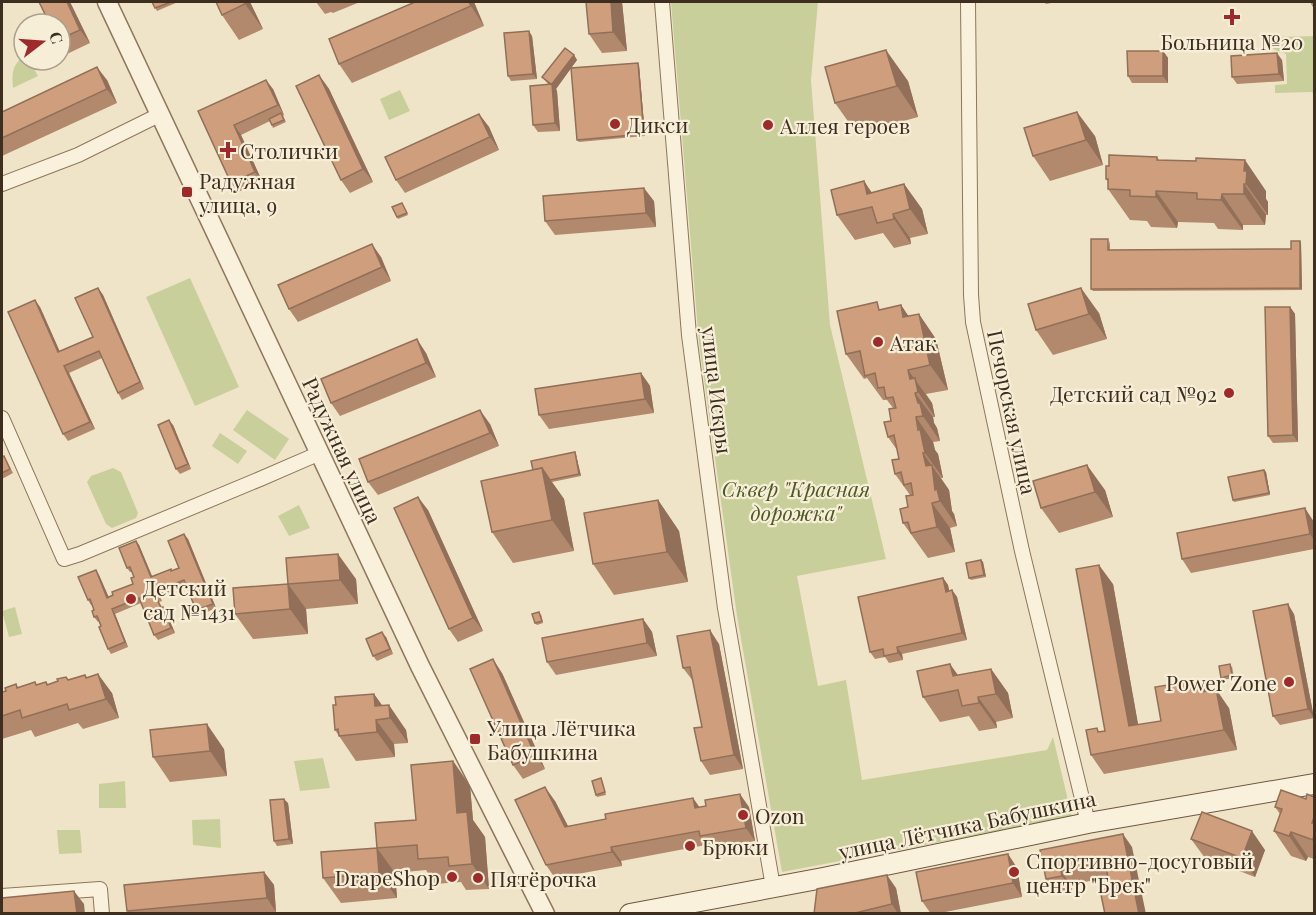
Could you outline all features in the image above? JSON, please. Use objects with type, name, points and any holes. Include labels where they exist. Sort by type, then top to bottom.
[{"type":"main road","name":"улица Лётчика Бабушкина","points":[[630,914],[823,878],[1088,823],[1314,784]]},
{"type":"street","name":"Радужная улица","points":[[107,2],[420,666],[545,914]]},
{"type":"street","name":"улица Искры","points":[[662,2],[690,335],[725,608],[772,887]]},
{"type":"street","name":"Печорская улица","points":[[968,2],[973,322],[1022,551],[1088,823]]},
{"type":"street","points":[[2,184],[78,155],[160,114]]},
{"type":"street","points":[[2,418],[64,559],[320,453]]},
{"type":"street","points":[[2,896],[100,889],[102,914]]},
{"type":"green space","name":"Сквер \"Красная дорожка\"","points":[[671,2],[818,2],[811,80],[830,325],[886,559],[797,576],[818,686],[846,680],[862,780],[1047,750],[1053,737],[1072,817],[782,872],[737,616],[699,343]]},
{"type":"green space","points":[[1314,36],[1314,94],[1312,92],[1275,93],[1275,85],[1287,84],[1286,54],[1273,49],[1273,37]]},
{"type":"green space","points":[[14,72],[36,72],[38,76],[13,88]]},
{"type":"green space","points":[[400,90],[410,111],[389,120],[380,99]]},
{"type":"green space","points":[[190,278],[239,387],[195,406],[146,297]]},
{"type":"green space","points":[[247,410],[289,439],[275,460],[233,430]]},
{"type":"green space","points":[[220,433],[247,451],[238,464],[212,446]]},
{"type":"green space","points":[[113,468],[121,472],[138,513],[136,518],[112,528],[106,524],[87,482],[91,476]]},
{"type":"green space","points":[[299,505],[310,528],[289,536],[278,516]]},
{"type":"green space","points":[[15,607],[22,634],[9,637],[2,611]]},
{"type":"green space","points":[[323,758],[330,788],[300,791],[294,761]]},
{"type":"green space","points":[[125,781],[126,808],[99,808],[99,784]]},
{"type":"green space","points":[[220,819],[221,848],[193,845],[192,820]]},
{"type":"green space","points":[[57,830],[80,830],[82,853],[59,854]]},
{"type":"building","points":[[39,2],[67,2],[72,12],[44,12]]},
{"type":"building","points":[[152,2],[171,2],[155,8]]},
{"type":"building","points":[[216,2],[244,2],[245,4],[222,15]]},
{"type":"building","points":[[415,2],[469,2],[471,6],[339,64],[329,39]]},
{"type":"building","points":[[586,2],[611,2],[613,32],[589,34]]},
{"type":"building","points":[[72,13],[80,30],[72,34]]},
{"type":"building","points":[[529,31],[533,74],[508,76],[504,33]]},
{"type":"building","points":[[565,48],[574,55],[551,84],[542,77]]},
{"type":"building","points":[[886,50],[897,86],[835,103],[825,67]]},
{"type":"building","points":[[1127,51],[1163,51],[1163,76],[1128,76]]},
{"type":"building","points":[[1277,53],[1279,74],[1232,77],[1231,56]]},
{"type":"building","points":[[638,63],[644,134],[577,140],[571,68]]},
{"type":"building","points":[[97,67],[107,89],[2,138],[2,112]]},
{"type":"building","points":[[319,75],[363,169],[341,180],[296,86]]},
{"type":"building","points":[[266,80],[278,105],[234,125],[255,172],[231,183],[198,111]]},
{"type":"building","points":[[552,84],[555,123],[533,125],[530,86]]},
{"type":"building","points":[[1077,112],[1086,140],[1033,156],[1024,128]]},
{"type":"building","points":[[281,113],[284,120],[272,125],[269,119]]},
{"type":"building","points":[[479,114],[490,137],[396,180],[385,157]]},
{"type":"building","points":[[1109,155],[1157,157],[1157,160],[1196,161],[1196,158],[1245,160],[1244,171],[1247,171],[1244,194],[1222,194],[1221,200],[1197,199],[1197,193],[1156,191],[1156,197],[1130,196],[1130,190],[1108,189],[1106,166],[1109,166]]},
{"type":"building","points":[[864,181],[867,194],[904,184],[910,209],[893,214],[894,219],[877,223],[872,207],[837,215],[831,190]]},
{"type":"building","points":[[644,188],[646,213],[545,221],[543,196]]},
{"type":"building","points":[[402,203],[407,213],[397,217],[392,207]]},
{"type":"building","points":[[1091,239],[1108,239],[1108,250],[1291,249],[1291,241],[1300,241],[1300,288],[1091,289]]},
{"type":"building","points":[[372,244],[382,267],[289,309],[278,285]]},
{"type":"building","points":[[98,288],[140,382],[118,393],[99,351],[64,366],[90,422],[63,434],[8,312],[35,300],[58,352],[93,337],[75,298]]},
{"type":"building","points":[[1081,288],[1089,314],[1036,330],[1028,304]]},
{"type":"building","points":[[877,302],[879,310],[901,305],[903,317],[919,314],[930,365],[908,370],[910,379],[915,378],[918,392],[915,393],[923,416],[916,417],[926,466],[932,465],[935,490],[937,489],[940,501],[932,503],[937,527],[911,533],[908,522],[903,523],[900,509],[908,507],[906,496],[913,495],[911,483],[904,485],[901,472],[895,474],[892,460],[899,459],[894,435],[888,437],[884,422],[891,421],[889,409],[896,408],[893,397],[886,398],[884,387],[878,388],[875,373],[865,376],[860,351],[846,354],[837,311]]},
{"type":"building","points":[[1265,307],[1290,307],[1293,435],[1268,436]]},
{"type":"building","points":[[417,339],[426,363],[331,403],[321,379]]},
{"type":"building","points":[[641,373],[645,399],[539,415],[535,389]]},
{"type":"building","points":[[480,410],[490,433],[368,482],[359,459]]},
{"type":"building","points":[[169,420],[188,464],[176,469],[158,425]]},
{"type":"building","points":[[575,452],[579,474],[550,480],[542,468],[533,470],[531,461]]},
{"type":"building","points":[[4,456],[10,469],[2,473],[2,457]]},
{"type":"building","points":[[1087,465],[1095,492],[1041,508],[1033,481]]},
{"type":"building","points":[[542,468],[552,520],[492,532],[481,481]]},
{"type":"building","points":[[1264,470],[1269,493],[1233,500],[1228,477]]},
{"type":"building","points":[[418,497],[473,618],[449,629],[394,508]]},
{"type":"building","points":[[658,500],[667,552],[593,564],[584,513]]},
{"type":"building","points":[[1305,508],[1310,534],[1182,559],[1177,533]]},
{"type":"building","points":[[184,534],[213,604],[196,610],[184,580],[157,591],[159,596],[156,597],[161,608],[163,607],[171,628],[154,635],[139,598],[112,609],[125,642],[108,649],[97,616],[94,617],[90,599],[88,600],[78,577],[96,570],[107,598],[113,595],[112,592],[133,584],[131,578],[134,577],[130,567],[127,568],[119,548],[136,541],[151,577],[179,568],[168,541]]},
{"type":"building","points":[[338,554],[340,580],[288,584],[286,558]]},
{"type":"building","points":[[981,560],[984,575],[969,578],[966,563]]},
{"type":"building","points":[[1099,565],[1129,726],[1161,721],[1155,687],[1198,680],[1201,692],[1216,689],[1224,730],[1091,755],[1086,730],[1097,728],[1098,732],[1105,731],[1076,569]]},
{"type":"building","points":[[943,578],[946,592],[952,590],[962,633],[897,647],[898,653],[884,656],[883,649],[870,652],[858,597]]},
{"type":"building","points":[[288,584],[290,609],[235,614],[233,588]]},
{"type":"building","points":[[1288,604],[1308,709],[1273,716],[1253,611]]},
{"type":"building","points":[[539,612],[542,621],[535,623],[532,614]]},
{"type":"building","points":[[643,619],[647,643],[547,662],[542,638]]},
{"type":"building","points":[[710,630],[734,755],[701,761],[694,728],[702,727],[690,667],[683,668],[677,636]]},
{"type":"building","points":[[382,632],[390,649],[373,656],[366,639]]},
{"type":"building","points":[[493,659],[535,755],[513,765],[470,669]]},
{"type":"building","points":[[950,664],[953,676],[991,669],[996,694],[978,697],[979,703],[962,706],[958,690],[923,697],[917,671]]},
{"type":"building","points":[[1230,664],[1232,675],[1221,678],[1219,666]]},
{"type":"building","points":[[98,674],[106,699],[69,710],[67,704],[22,718],[20,710],[2,716],[2,692],[6,691],[5,688],[16,684],[17,688],[35,682],[36,685],[46,682],[47,685],[66,677],[68,680]]},
{"type":"building","points":[[374,694],[375,706],[389,705],[390,718],[376,720],[377,732],[339,736],[338,729],[335,730],[333,705],[336,705],[335,697]]},
{"type":"building","points":[[207,724],[210,751],[153,757],[150,730]]},
{"type":"building","points":[[453,761],[457,813],[467,812],[472,864],[449,866],[448,857],[418,859],[417,845],[377,848],[375,823],[416,820],[411,765]]},
{"type":"building","points":[[601,778],[605,792],[596,795],[592,781]]},
{"type":"building","points":[[545,787],[565,827],[606,819],[605,814],[693,798],[695,808],[706,806],[705,800],[740,794],[746,828],[700,836],[699,831],[611,847],[612,852],[546,865],[515,800]]},
{"type":"building","points":[[1281,790],[1306,799],[1307,794],[1314,797],[1313,840],[1291,832],[1289,836],[1274,831],[1282,809],[1275,807]]},
{"type":"building","points":[[284,799],[289,839],[274,841],[270,800]]},
{"type":"building","points":[[1202,812],[1252,831],[1242,858],[1191,839]]},
{"type":"building","points":[[1123,834],[1139,914],[1105,914],[1100,890],[1110,888],[1105,862],[1061,871],[1062,876],[1046,879],[1040,850]]},
{"type":"building","points":[[377,848],[379,873],[323,878],[321,852]]},
{"type":"building","points":[[1008,854],[1013,883],[922,901],[916,872]]},
{"type":"building","points":[[264,872],[267,898],[127,911],[124,885]]},
{"type":"building","points":[[887,875],[892,904],[851,914],[814,914],[817,889]]},
{"type":"building","points":[[74,891],[77,914],[2,914],[2,898]]},
{"type":"place","name":"Больница №20","points":[[1232,17]]},
{"type":"place","name":"Дикси","points":[[615,124]]},
{"type":"place","name":"Аллея героев","points":[[768,125]]},
{"type":"place","name":"Столички","points":[[228,150]]},
{"type":"place","name":"Радужная улица, 9","points":[[187,192]]},
{"type":"place","name":"Атак","points":[[878,342]]},
{"type":"place","name":"Детский сад №92","points":[[1229,393]]},
{"type":"place","name":"Детский сад №1431","points":[[131,599]]},
{"type":"place","name":"Power Zone","points":[[1289,682]]},
{"type":"place","name":"Улица Лётчика Бабушкина","points":[[475,739]]},
{"type":"place","name":"Ozon","points":[[743,815]]},
{"type":"place","name":"Брюки","points":[[690,846]]},
{"type":"place","name":"Спортивно-досуговый центр \"Брек\"","points":[[1014,872]]},
{"type":"place","name":"DrapeShop","points":[[452,877]]},
{"type":"place","name":"Пятёрочка","points":[[478,878]]}]
